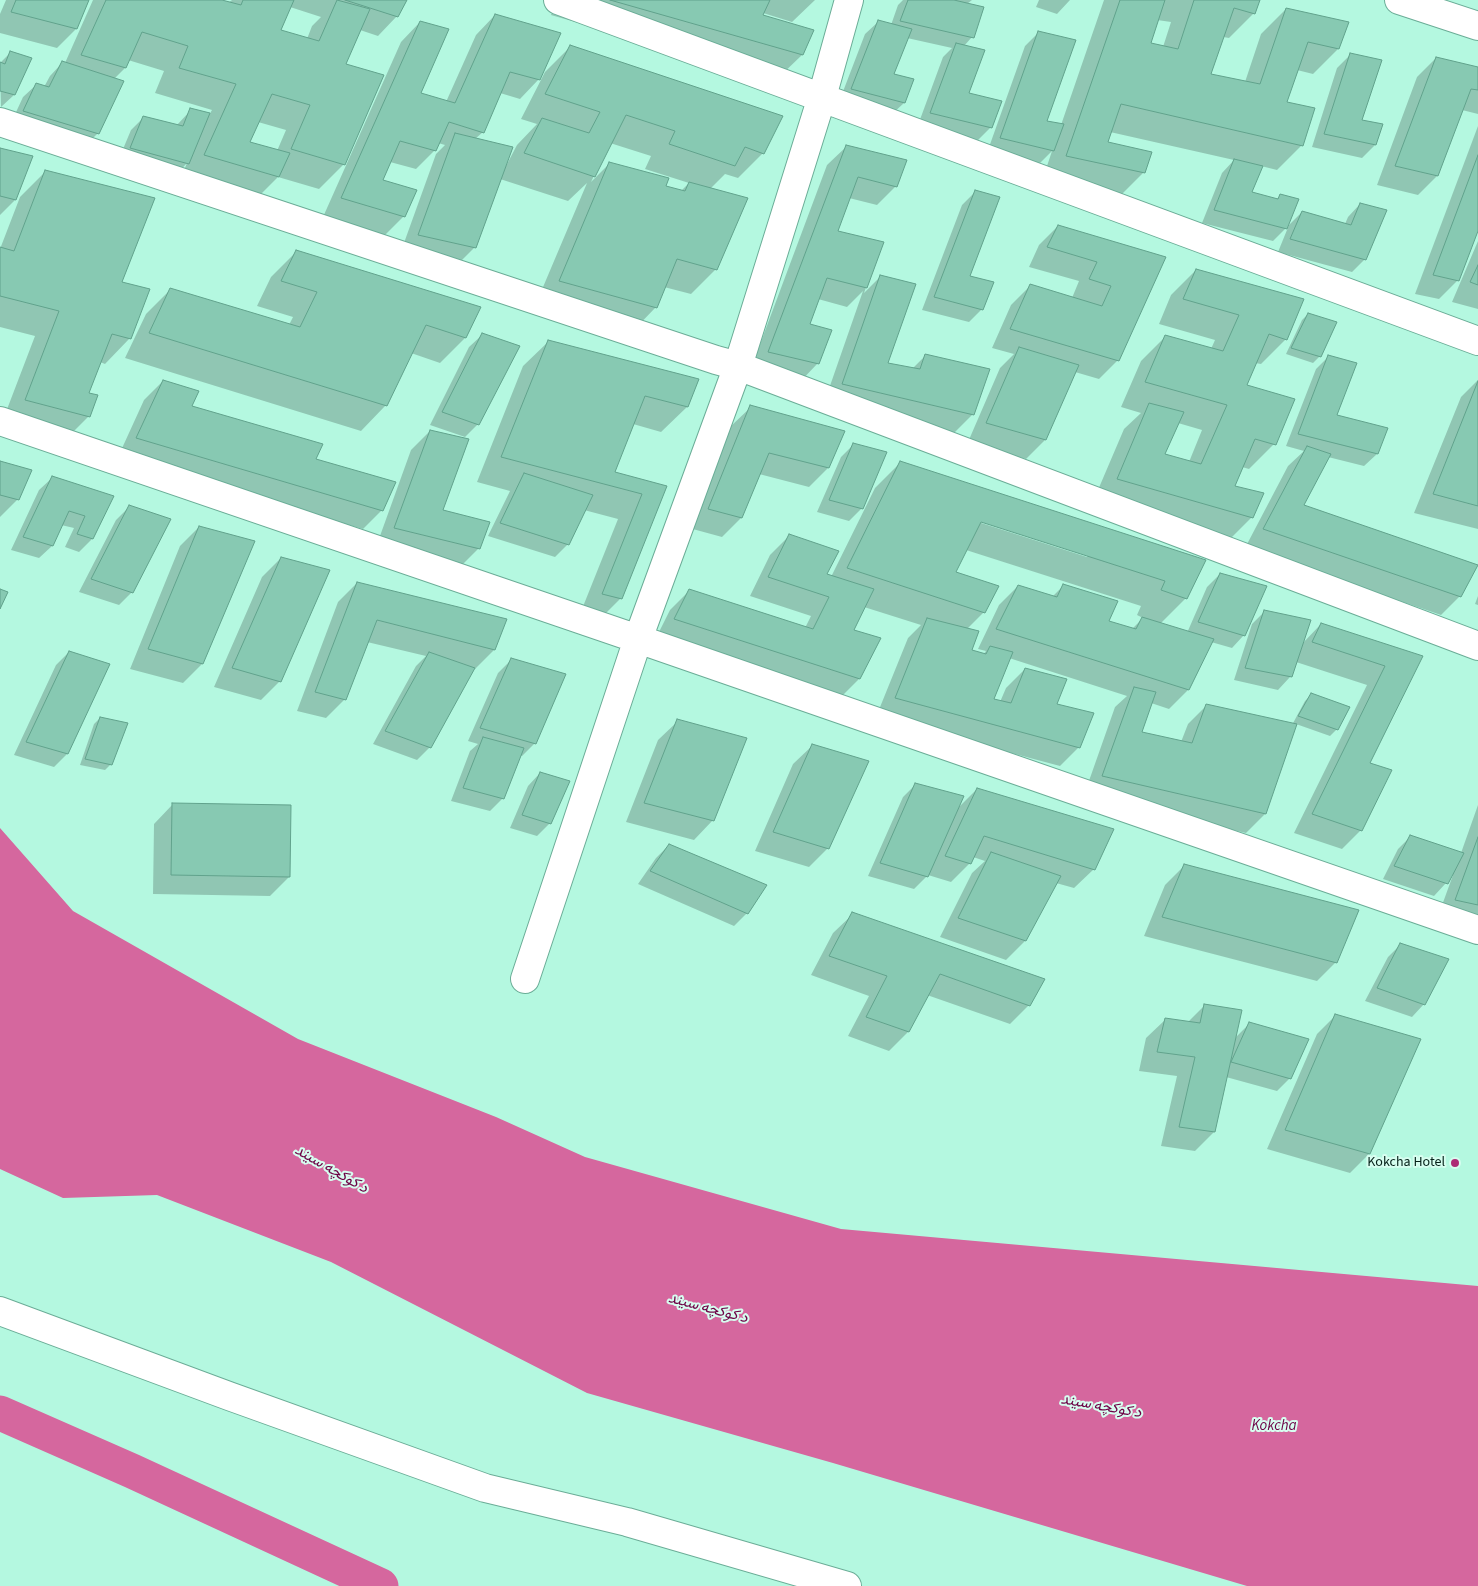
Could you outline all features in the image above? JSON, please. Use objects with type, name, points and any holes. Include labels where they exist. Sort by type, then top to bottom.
[{"type":"street","points":[[558,0],[1478,341]]},
{"type":"street","points":[[525,979],[638,639],[738,366],[822,97],[849,0]]},
{"type":"street","points":[[1399,0],[1478,26]]},
{"type":"street","points":[[0,122],[738,366],[1478,646]]},
{"type":"street","points":[[0,421],[638,639],[1478,930]]},
{"type":"street","points":[[0,1311],[228,1396],[485,1488],[627,1522],[847,1586]]},
{"type":"water","name":"Kokcha","points":[[0,828],[73,911],[298,1039],[496,1117],[585,1157],[841,1229],[1478,1286],[1478,1586],[1247,1586],[833,1463],[587,1393],[331,1262],[157,1195],[63,1198],[0,1169]]},
{"type":"building","points":[[16,0],[89,0],[77,29],[11,12]]},
{"type":"building","points":[[106,0],[222,0],[241,5],[243,0],[294,0],[281,30],[319,41],[337,0],[370,9],[346,64],[384,75],[345,165],[291,149],[310,105],[272,94],[250,142],[290,153],[279,177],[204,155],[236,84],[179,68],[188,46],[142,32],[126,68],[81,55]]},
{"type":"building","points":[[345,0],[407,0],[398,17]]},
{"type":"building","points":[[610,0],[770,0],[763,15],[814,30],[803,55]]},
{"type":"building","points":[[908,0],[954,0],[984,7],[974,38],[900,21]]},
{"type":"building","points":[[1120,0],[1165,0],[1151,43],[1178,49],[1194,0],[1260,0],[1255,14],[1234,8],[1211,74],[1260,84],[1286,8],[1349,22],[1339,49],[1308,42],[1287,102],[1315,108],[1303,146],[1121,104],[1108,142],[1152,152],[1145,173],[1066,156]]},
{"type":"building","points":[[495,14],[561,33],[540,80],[510,72],[484,133],[449,122],[436,151],[400,141],[383,180],[417,190],[405,217],[341,198],[420,21],[449,29],[421,93],[455,103]]},
{"type":"building","points":[[878,20],[912,29],[894,74],[914,79],[905,103],[851,89]]},
{"type":"building","points":[[1038,31],[1076,40],[1047,121],[1064,124],[1054,151],[1000,138]]},
{"type":"building","points":[[956,43],[985,50],[969,93],[1002,101],[992,128],[930,113]]},
{"type":"building","points":[[570,45],[783,116],[764,154],[745,147],[735,166],[669,144],[675,131],[626,115],[595,177],[524,153],[542,118],[589,133],[600,112],[545,94]]},
{"type":"building","points":[[10,51],[32,58],[15,95],[0,91],[0,62],[5,64]]},
{"type":"building","points":[[1350,53],[1382,60],[1362,120],[1383,124],[1376,145],[1324,134]]},
{"type":"building","points":[[1436,57],[1478,67],[1478,90],[1471,89],[1438,176],[1395,166]]},
{"type":"building","points":[[62,61],[124,81],[99,134],[23,111],[36,83],[49,87]]},
{"type":"building","points":[[190,108],[210,113],[189,164],[130,148],[143,116],[183,126]]},
{"type":"building","points":[[455,133],[513,147],[476,248],[418,235]]},
{"type":"building","points":[[846,145],[907,160],[897,187],[858,177],[838,231],[884,242],[867,288],[827,278],[810,324],[832,330],[819,364],[768,352]]},
{"type":"building","points":[[0,148],[33,156],[16,200],[0,196]]},
{"type":"building","points":[[1478,155],[1478,231],[1459,281],[1433,275]]},
{"type":"building","points":[[1234,159],[1263,166],[1252,192],[1278,199],[1280,194],[1299,199],[1287,229],[1214,210]]},
{"type":"building","points":[[609,162],[669,178],[666,186],[685,191],[689,182],[748,198],[717,270],[677,259],[657,308],[559,281]]},
{"type":"building","points":[[45,170],[155,198],[122,282],[150,289],[131,339],[112,334],[89,393],[98,395],[90,417],[25,400],[59,311],[0,296],[0,247],[14,251]]},
{"type":"building","points":[[975,190],[1000,197],[970,276],[994,282],[983,310],[934,297]]},
{"type":"building","points":[[1360,203],[1387,210],[1366,260],[1290,239],[1302,211],[1351,225]]},
{"type":"building","points":[[1058,225],[1166,257],[1119,361],[1010,329],[1030,284],[1102,306],[1111,286],[1089,279],[1097,262],[1047,247]]},
{"type":"building","points":[[296,250],[481,307],[466,338],[426,325],[387,406],[149,333],[170,288],[300,327],[317,292],[281,281]]},
{"type":"building","points":[[1478,265],[1478,285],[1470,282]]},
{"type":"building","points":[[1196,269],[1304,299],[1287,340],[1269,334],[1247,385],[1295,399],[1276,445],[1255,439],[1235,486],[1264,493],[1253,518],[1117,479],[1149,403],[1184,412],[1165,454],[1201,464],[1227,405],[1145,382],[1165,335],[1223,351],[1239,315],[1183,299]]},
{"type":"building","points":[[880,275],[916,284],[888,363],[920,369],[925,354],[990,369],[974,415],[842,384]]},
{"type":"building","points":[[1308,313],[1337,322],[1321,357],[1291,348]]},
{"type":"building","points":[[482,333],[520,346],[479,425],[442,412]]},
{"type":"building","points":[[548,340],[699,379],[688,407],[645,396],[615,472],[667,486],[622,599],[602,594],[642,494],[501,457]]},
{"type":"building","points":[[1019,347],[1079,365],[1046,440],[986,423]]},
{"type":"building","points":[[1328,355],[1357,363],[1337,415],[1388,428],[1378,454],[1298,434]]},
{"type":"building","points":[[163,380],[199,391],[192,406],[323,444],[316,459],[396,482],[383,511],[136,438]]},
{"type":"building","points":[[1478,381],[1478,506],[1433,494]]},
{"type":"building","points":[[750,405],[845,431],[829,468],[769,453],[742,518],[708,509]]},
{"type":"building","points":[[430,430],[469,439],[443,510],[490,522],[480,549],[394,528]]},
{"type":"building","points":[[853,443],[887,452],[863,509],[829,500]]},
{"type":"building","points":[[1307,446],[1331,454],[1304,505],[1478,565],[1461,597],[1263,529]]},
{"type":"building","points":[[0,461],[32,470],[19,500],[0,495]]},
{"type":"building","points":[[900,461],[1206,560],[1187,599],[1161,590],[1165,581],[981,522],[956,572],[999,586],[985,613],[847,568]]},
{"type":"building","points":[[524,473],[593,495],[569,545],[500,523]]},
{"type":"building","points":[[52,476],[114,496],[93,539],[77,534],[85,516],[69,511],[53,546],[23,537]]},
{"type":"building","points":[[129,505],[171,519],[133,593],[91,579]]},
{"type":"building","points":[[199,526],[255,541],[203,664],[148,649]]},
{"type":"building","points":[[789,534],[839,551],[827,574],[874,589],[854,630],[881,638],[860,679],[674,619],[689,589],[813,629],[829,597],[768,577]]},
{"type":"building","points":[[281,557],[330,570],[281,682],[232,668]]},
{"type":"building","points":[[1220,573],[1267,586],[1245,636],[1198,622]]},
{"type":"building","points":[[357,582],[507,619],[495,650],[377,620],[346,700],[315,692]]},
{"type":"building","points":[[1063,584],[1118,601],[1109,621],[1136,629],[1142,617],[1214,639],[1189,690],[996,629],[1018,585],[1057,597]]},
{"type":"building","points":[[0,589],[8,592],[0,609]]},
{"type":"building","points":[[1264,610],[1311,620],[1292,677],[1245,668]]},
{"type":"building","points":[[927,618],[979,631],[972,650],[986,654],[990,646],[1013,652],[994,699],[1011,703],[1025,668],[1067,679],[1057,704],[1094,713],[1080,748],[895,698]]},
{"type":"building","points":[[1321,623],[1423,656],[1370,763],[1392,770],[1362,831],[1312,814],[1385,666],[1312,642]]},
{"type":"building","points":[[69,651],[110,664],[68,754],[26,742]]},
{"type":"building","points":[[429,652],[475,668],[431,748],[385,731]]},
{"type":"building","points":[[511,658],[566,674],[536,744],[480,728]]},
{"type":"building","points":[[1134,687],[1156,692],[1142,732],[1192,743],[1206,704],[1297,724],[1266,814],[1102,776]]},
{"type":"building","points":[[1311,693],[1350,707],[1338,730],[1298,716]]},
{"type":"building","points":[[100,717],[128,723],[112,765],[85,759]]},
{"type":"building","points":[[677,719],[747,738],[714,821],[644,803]]},
{"type":"building","points":[[483,737],[524,748],[504,799],[463,788]]},
{"type":"building","points":[[812,744],[869,761],[829,849],[773,832]]},
{"type":"building","points":[[540,772],[570,781],[551,824],[522,815]]},
{"type":"building","points":[[915,783],[964,796],[928,877],[880,863]]},
{"type":"building","points":[[977,788],[1114,829],[1095,870],[984,836],[971,864],[945,856]]},
{"type":"building","points":[[172,803],[291,805],[290,877],[171,875]]},
{"type":"building","points":[[1410,835],[1464,853],[1448,884],[1394,866]]},
{"type":"building","points":[[1478,837],[1478,905],[1455,900]]},
{"type":"building","points":[[669,844],[767,885],[748,914],[650,871]]},
{"type":"building","points":[[991,852],[1061,876],[1026,941],[958,918]]},
{"type":"building","points":[[1184,864],[1359,910],[1337,963],[1162,917]]},
{"type":"building","points":[[852,912],[1045,979],[1030,1006],[940,974],[909,1032],[866,1017],[887,976],[829,956]]},
{"type":"building","points":[[1400,943],[1449,959],[1425,1005],[1377,988]]},
{"type":"building","points":[[1204,1004],[1242,1010],[1215,1132],[1179,1127],[1195,1057],[1157,1052],[1165,1018],[1200,1023]]},
{"type":"building","points":[[1335,1014],[1421,1039],[1370,1154],[1285,1130]]},
{"type":"building","points":[[1249,1022],[1309,1039],[1291,1079],[1231,1062]]},
{"type":"waterway","points":[[0,1413],[132,1471],[381,1586]]},
{"type":"place","name":"Kokcha Hotel","points":[[1455,1163]]},
{"type":"water label","name":"د کوکچه سیند","points":[[331,1170]]},
{"type":"water label","name":"د کوکچه سیند","points":[[708,1309]]},
{"type":"water label","name":"د کوکچه سیند","points":[[1101,1407]]}]
